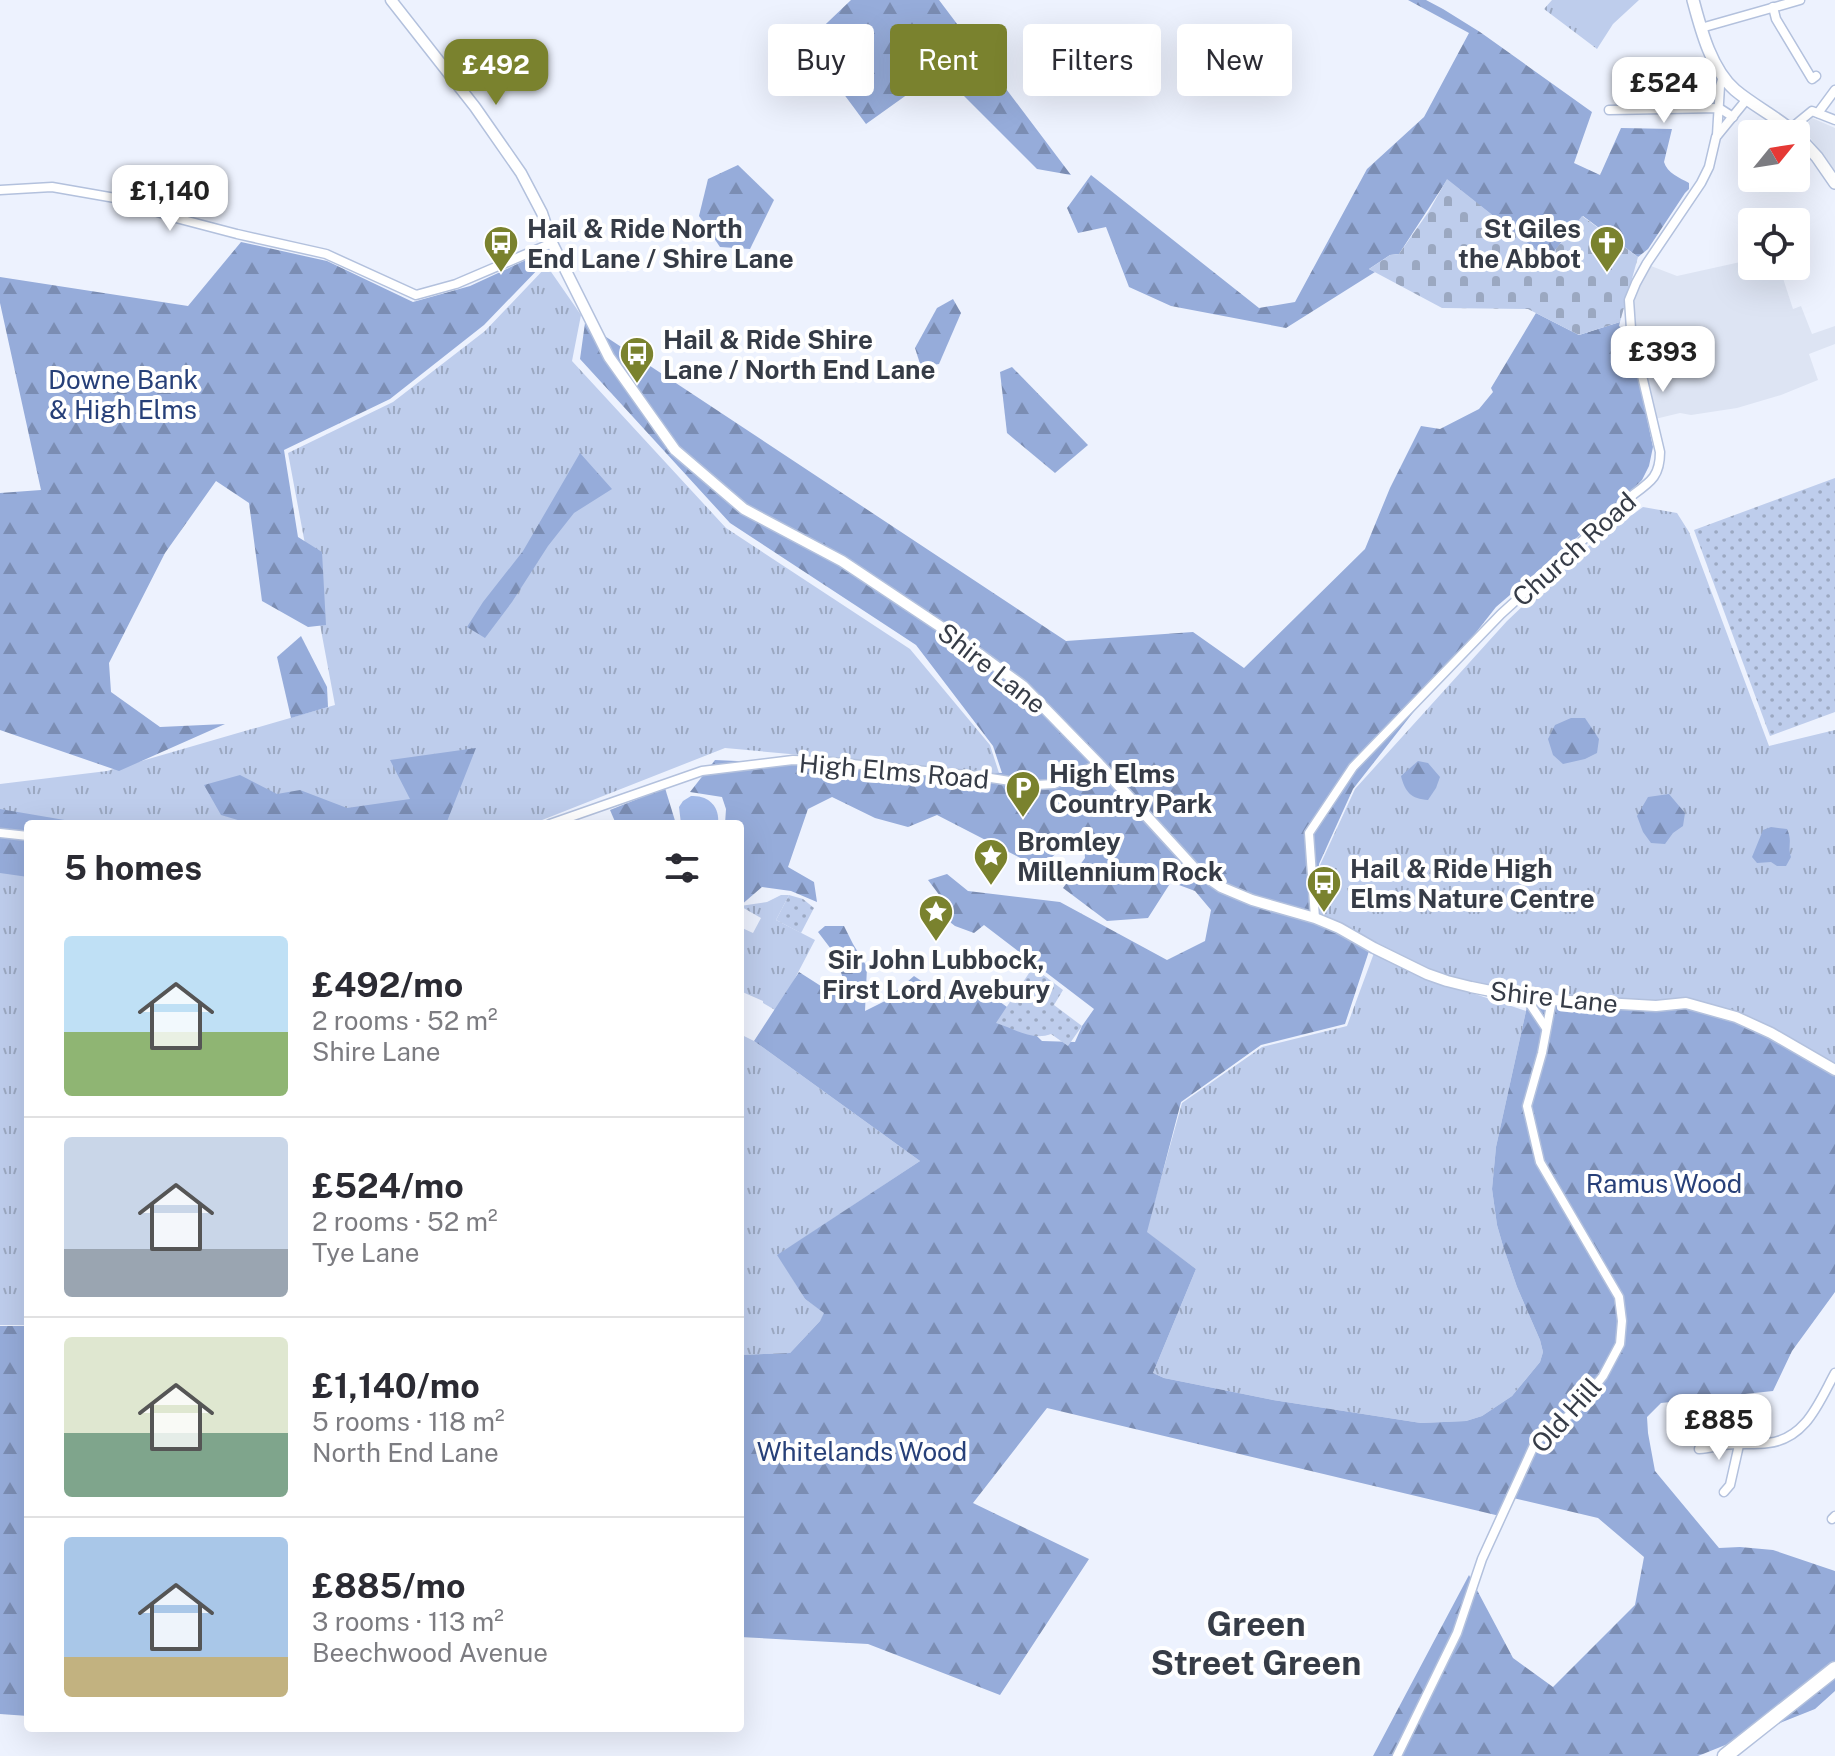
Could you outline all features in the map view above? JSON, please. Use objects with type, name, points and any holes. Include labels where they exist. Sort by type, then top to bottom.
[{"type":"highway","points":[[1725,1756],[1835,1669]]},
{"type":"main road","points":[[1693,0],[1701,28],[1723,77],[1777,120]]},
{"type":"main road","points":[[1810,149],[1835,183]]},
{"type":"street","name":"Shire Lane","points":[[391,0],[475,107],[521,173],[609,357],[675,450],[744,509],[842,561],[1023,686],[1195,869],[1221,887],[1339,928],[1427,974],[1526,998],[1656,1006],[1686,1003],[1736,1017],[1771,1033],[1835,1070]]},
{"type":"street","points":[[1701,28],[1800,0]]},
{"type":"street","points":[[1773,7],[1776,19],[1812,79],[1816,76]]},
{"type":"street","name":"Church Road","points":[[1315,918],[1309,833],[1353,767],[1501,614],[1651,482],[1660,466],[1660,452],[1631,329],[1629,300],[1647,263],[1709,167],[1723,77]]},
{"type":"street","points":[[1818,113],[1835,90]]},
{"type":"street","name":"Church Road","points":[[1716,137],[1747,99]]},
{"type":"street","points":[[1609,110],[1719,108],[1733,117]]},
{"type":"street","points":[[1803,120],[1812,111],[1835,120]]},
{"type":"street","points":[[0,190],[52,187],[115,198],[191,222],[326,254],[416,295],[456,284],[552,243]]},
{"type":"street","name":"High Elms Road","points":[[561,820],[702,771],[793,760],[978,776],[1036,785],[1054,784],[1099,764]]},
{"type":"street","points":[[0,833],[24,836]]},
{"type":"street","points":[[1526,998],[1546,1028]]},
{"type":"street","name":"Old Hill","points":[[1397,1756],[1457,1633],[1482,1559],[1536,1441],[1576,1410],[1603,1376],[1620,1344],[1622,1321],[1619,1297],[1540,1162],[1527,1106],[1542,1053],[1552,1000]]},
{"type":"street","points":[[1699,1449],[1773,1443],[1799,1431],[1835,1373]]},
{"type":"street","points":[[1724,1492],[1730,1485],[1739,1445]]},
{"type":"shaded area","points":[[1812,118],[1835,128],[1835,172],[1810,138]]},
{"type":"shaded area","points":[[1738,263],[1738,280],[1784,280],[1793,309],[1801,306],[1812,334],[1835,326],[1835,344],[1809,354],[1818,380],[1737,408],[1691,415],[1680,413],[1655,419],[1633,324],[1635,295],[1651,266],[1677,276]]},
{"type":"shaded area","points":[[691,796],[708,800],[715,807],[718,820],[681,820],[679,807]]},
{"type":"green space","points":[[851,0],[939,0],[957,24],[890,24],[890,96],[905,96],[866,124],[845,96],[874,96],[874,24],[826,24]]},
{"type":"green space","points":[[1408,0],[1426,0],[1443,9],[1592,112],[1574,163],[1600,175],[1621,128],[1672,129],[1664,162],[1671,172],[1689,183],[1689,189],[1648,249],[1638,257],[1583,216],[1548,259],[1447,180],[1399,254],[1390,255],[1369,269],[1375,272],[1286,328],[1171,306],[1129,287],[1106,227],[1078,233],[1067,208],[1091,175],[1259,308],[1295,302],[1367,169],[1424,117],[1469,33]]},
{"type":"green space","points":[[1552,0],[1639,0],[1613,24],[1597,49],[1544,9]]},
{"type":"green space","points":[[1577,0],[1621,0],[1594,25],[1572,6]]},
{"type":"green space","points":[[1007,90],[1071,175],[1037,169],[964,96],[1007,96]]},
{"type":"green space","points":[[738,165],[774,200],[750,249],[720,247],[699,216],[708,179]]},
{"type":"green space","points":[[1447,179],[1548,259],[1582,216],[1638,257],[1620,322],[1579,335],[1528,309],[1442,308],[1369,269],[1390,255],[1399,254]]},
{"type":"green space","name":"Downe Bank & High Elms","points":[[241,242],[327,261],[413,302],[470,286],[526,260],[543,264],[484,325],[390,399],[284,450],[298,537],[322,552],[326,625],[308,627],[262,601],[249,503],[216,481],[165,553],[109,663],[111,692],[160,727],[225,724],[119,771],[0,730],[0,493],[41,490],[0,303],[0,277],[188,306]]},
{"type":"green space","points":[[547,266],[581,315],[572,361],[726,528],[910,649],[990,745],[999,773],[725,748],[542,820],[24,820],[24,826],[0,835],[0,784],[107,771],[335,705],[288,453],[393,402],[485,331]]},
{"type":"green space","points":[[953,299],[961,313],[939,364],[921,367],[915,348],[937,308]]},
{"type":"green space","points":[[1536,313],[1579,335],[1620,322],[1619,326],[1629,334],[1653,447],[1649,466],[1642,480],[1630,492],[1496,607],[1353,789],[1319,864],[1318,916],[1337,932],[1369,951],[1345,1024],[1261,1045],[1181,1102],[1147,1232],[1196,1269],[1153,1373],[1164,1378],[1273,1400],[1421,1423],[1466,1421],[1482,1416],[1512,1396],[1540,1362],[1543,1352],[1503,1246],[1492,1189],[1496,1147],[1528,1002],[1637,1010],[1680,1007],[1746,1026],[1835,1074],[1835,1292],[1792,1351],[1773,1391],[1661,1403],[1647,1417],[1648,1433],[1655,1471],[1719,1548],[1773,1550],[1835,1571],[1835,1691],[1815,1709],[1698,1756],[1373,1756],[1469,1575],[1513,1658],[1553,1687],[1635,1605],[1644,1557],[1598,1518],[1513,1498],[1504,1517],[1047,1408],[973,1503],[1089,1559],[1000,1695],[868,1644],[744,1637],[744,1355],[790,1353],[824,1313],[805,1299],[777,1255],[920,1161],[754,1041],[799,972],[838,997],[844,981],[834,953],[818,932],[825,926],[844,926],[867,967],[865,1011],[885,1001],[914,976],[953,1002],[974,983],[1007,1007],[1042,1041],[1075,1042],[1094,1009],[984,925],[974,933],[955,926],[937,912],[940,896],[928,880],[947,874],[968,891],[1060,902],[1167,960],[1205,941],[1211,910],[1195,891],[1171,882],[1148,918],[1107,921],[1063,888],[1085,858],[1083,829],[1040,868],[937,815],[908,827],[875,818],[832,797],[808,809],[788,867],[814,882],[817,902],[791,891],[762,887],[744,903],[744,820],[725,820],[722,797],[690,792],[715,760],[1002,773],[993,746],[916,645],[730,523],[580,359],[585,323],[1066,641],[1193,632],[1244,668],[1365,549],[1390,488],[1421,426],[1440,429],[1479,409],[1493,392],[1491,388]]},
{"type":"green space","points":[[1012,367],[1088,445],[1055,473],[1007,433],[1000,372]]},
{"type":"green space","points":[[580,453],[612,489],[574,513],[485,638],[467,627],[523,551]]},
{"type":"green space","points":[[1835,478],[1835,712],[1770,736],[1694,530]]},
{"type":"green space","points":[[1643,507],[1677,513],[1689,532],[1769,746],[1835,730],[1835,1065],[1658,1002],[1548,994],[1474,984],[1440,974],[1320,915],[1320,865],[1355,789],[1507,621],[1579,553]]},
{"type":"green space","points":[[301,636],[327,687],[328,707],[291,718],[277,657]]},
{"type":"green space","points":[[1571,718],[1585,718],[1599,739],[1597,753],[1563,764],[1553,755],[1548,739],[1555,725]]},
{"type":"green space","points":[[476,748],[448,820],[238,820],[221,815],[204,785],[240,775],[277,794],[300,790],[347,808],[410,799],[390,760]]},
{"type":"green space","points":[[1418,761],[1428,763],[1440,777],[1428,800],[1410,794],[1401,776]]},
{"type":"green space","points":[[665,788],[675,820],[614,820],[610,810]]},
{"type":"green space","points":[[1669,794],[1685,813],[1683,826],[1665,844],[1651,843],[1637,816],[1648,797]]},
{"type":"green space","points":[[0,809],[65,820],[24,820],[24,876],[0,873]]},
{"type":"green space","points":[[1771,827],[1787,829],[1789,833],[1791,857],[1786,866],[1771,862],[1757,863],[1752,857],[1763,830]]},
{"type":"green space","points":[[0,842],[24,844],[24,1325],[0,1325]]},
{"type":"green space","points":[[781,895],[789,895],[776,920],[815,940],[775,1010],[744,993],[744,929],[753,933],[761,918],[744,905],[767,902]]},
{"type":"green space","points":[[789,895],[803,899],[814,908],[801,933],[776,920]]},
{"type":"green space","points":[[1374,953],[1424,977],[1526,1011],[1496,1147],[1492,1189],[1503,1246],[1543,1352],[1540,1362],[1512,1396],[1482,1416],[1466,1421],[1421,1423],[1273,1400],[1164,1378],[1153,1373],[1196,1269],[1146,1232],[1182,1103],[1262,1047],[1347,1026]]},
{"type":"green space","points":[[1033,967],[1063,990],[1054,1005],[1082,1026],[1068,1046],[1051,1034],[1030,1035],[996,1023]]},
{"type":"green space","points":[[744,1036],[920,1161],[778,1255],[805,1299],[825,1313],[790,1353],[744,1355]]},
{"type":"green space","points":[[0,1326],[24,1326],[24,1716],[0,1714]]},
{"type":"place","name":"Hail & Ride North End Lane / Shire Lane","points":[[501,274]]},
{"type":"place","name":"St Giles the Abbot","points":[[1607,274]]},
{"type":"place","name":"Hail & Ride Shire Lane / North End Lane","points":[[637,385]]},
{"type":"place","name":"High Elms Country Park","points":[[1023,819]]},
{"type":"place","name":"Bromley Millennium Rock","points":[[991,887]]},
{"type":"place","name":"Hail & Ride High Elms Nature Centre","points":[[1324,914]]},
{"type":"place","name":"Sir John Lubbock, First Lord Avebury","points":[[936,943]]},
{"type":"district","name":"Green Street Green","points":[[1256,1644]]},
{"type":"park label","name":"Ramus Wood","points":[[1664,1183]]},
{"type":"park label","name":"Whitelands Wood","points":[[862,1451]]}]
